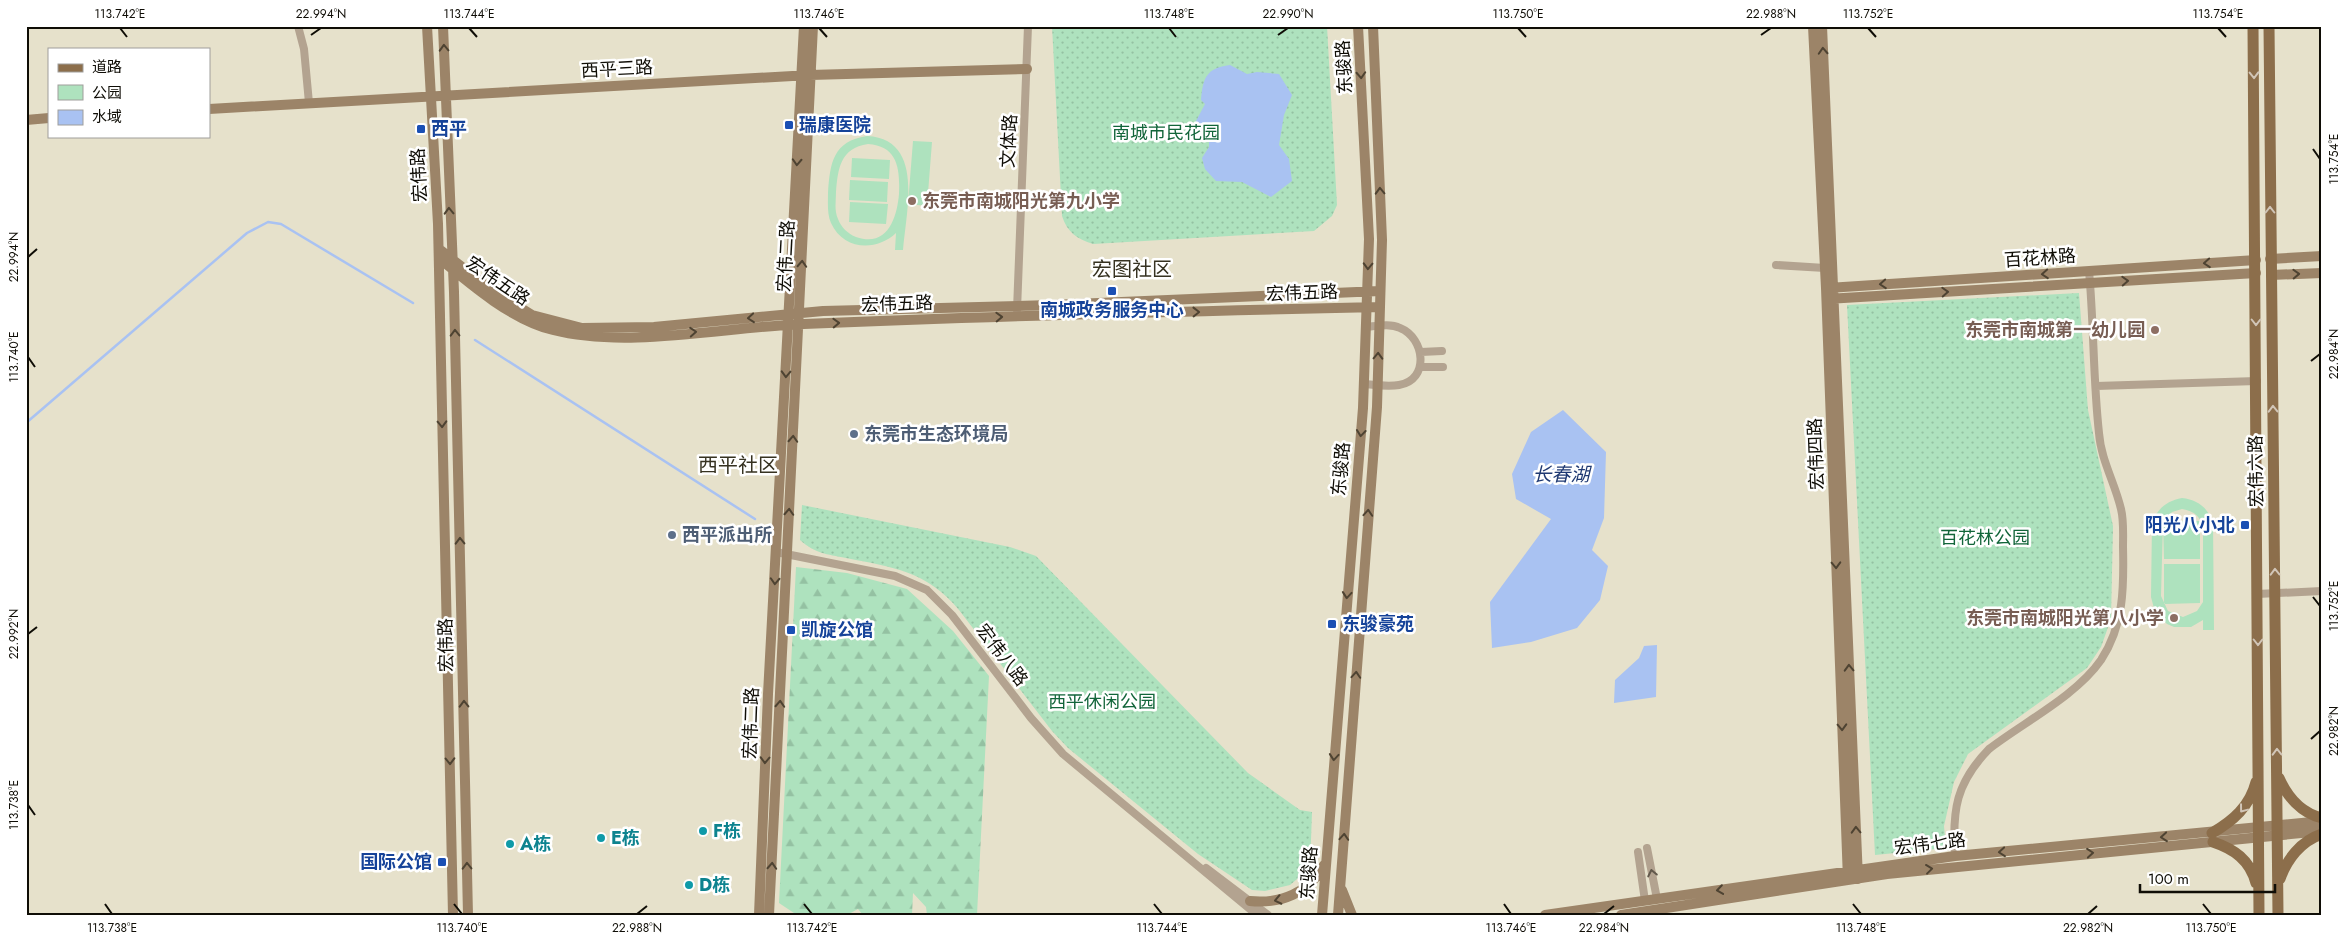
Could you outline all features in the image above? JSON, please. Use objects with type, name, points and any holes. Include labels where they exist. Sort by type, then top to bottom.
[{"type":"main road","name":"宏伟六路","points":[[2253,26],[2257,381],[2259,915]]},
{"type":"main road","name":"宏伟六路","points":[[2269,26],[2278,915]]},
{"type":"main road","points":[[2258,773],[2254,788],[2238,815],[2212,837],[2244,859],[2253,874],[2258,891]]},
{"type":"main road","points":[[2278,774],[2283,787],[2292,800],[2322,819]]},
{"type":"main road","points":[[2278,885],[2283,869],[2292,856],[2304,844],[2322,833]]},
{"type":"street","points":[[298,26],[304,49],[309,103]]},
{"type":"street","name":"宏伟路","points":[[427,26],[439,254],[453,915]]},
{"type":"street","name":"宏伟路","points":[[443,26],[454,292],[468,915]]},
{"type":"street","name":"宏伟二路","points":[[759,915],[777,532],[785,488],[799,324],[806,75],[804,26]]},
{"type":"street","name":"宏伟二路","points":[[769,915],[788,554],[785,488],[788,314],[806,75],[813,26]]},
{"type":"street","name":"文体路","points":[[1017,317],[1028,69],[1028,26]]},
{"type":"street","name":"东骏路","points":[[1322,915],[1364,384],[1369,239],[1358,26]]},
{"type":"street","name":"东骏路","points":[[1338,915],[1377,385],[1382,240],[1373,26]]},
{"type":"street","name":"宏伟四路","points":[[1813,26],[1825,268],[1830,293]]},
{"type":"street","name":"宏伟四路","points":[[1822,26],[1830,293],[1853,875]]},
{"type":"street","name":"西平三路","points":[[210,109],[806,75],[1028,69]]},
{"type":"street","points":[[26,120],[48,118]]},
{"type":"street","name":"宏伟五路","points":[[439,254],[532,315],[582,328],[654,327],[799,312],[1017,306],[1367,292]]},
{"type":"street","points":[[2270,259],[2322,256]]},
{"type":"street","name":"百花林路","points":[[1830,293],[2089,271],[2256,260]]},
{"type":"street","name":"宏伟五路","points":[[452,264],[486,296],[528,321],[550,330],[580,336],[657,335],[799,324],[1380,307]]},
{"type":"street","points":[[1776,266],[1825,268]]},
{"type":"street","points":[[1955,856],[1954,811],[1965,778],[1976,762],[1989,748],[2082,681],[2108,648],[2119,623],[2122,609],[2124,572],[2122,512],[2116,488],[2106,466],[2099,435],[2089,271]]},
{"type":"street","name":"百花林路","points":[[1830,293],[2090,283],[2256,273]]},
{"type":"street","points":[[2271,275],[2322,273]]},
{"type":"street","points":[[1367,292],[1380,291]]},
{"type":"street","points":[[1364,384],[1400,385],[1410,381],[1421,367],[1421,352],[1412,337],[1402,328],[1392,325],[1366,327]]},
{"type":"street","points":[[1421,352],[1442,351]]},
{"type":"street","points":[[1421,367],[1443,367]]},
{"type":"street","points":[[2096,386],[2257,381]]},
{"type":"street","name":"宏伟八路","points":[[776,552],[895,576],[927,590],[952,615],[1030,718],[1063,754],[1193,860],[1268,915]]},
{"type":"street","points":[[2257,594],[2322,591]]},
{"type":"street","name":"宏伟七路","points":[[1545,915],[1645,900],[1853,875],[1956,866],[2277,830],[2322,819]]},
{"type":"street","name":"宏伟七路","points":[[2277,830],[2322,833]]},
{"type":"street","name":"宏伟七路","points":[[1621,915],[1955,856],[2212,837]]},
{"type":"street","points":[[1647,848],[1657,899]]},
{"type":"street","points":[[1638,852],[1645,900]]},
{"type":"street","name":"宏伟八路","points":[[1193,860],[1216,883],[1256,915]]},
{"type":"street","points":[[1250,900],[1268,902],[1294,894],[1316,877],[1326,862]]},
{"type":"street","points":[[1340,885],[1352,915]]},
{"type":"green space","name":"南城市民花园","points":[[1052,26],[1327,26],[1337,205],[1332,216],[1314,231],[1093,244],[1077,237],[1070,231],[1062,216]]},
{"type":"green space","points":[[867,136],[885,140],[898,150],[905,163],[908,180],[908,198],[903,250],[895,250],[896,233],[879,243],[860,245],[843,239],[831,223],[828,212],[828,193],[832,163],[840,148],[856,139]],"holes":[[[868,144],[886,149],[891,154],[898,168],[898,203],[889,228],[876,238],[867,239],[850,234],[839,222],[836,209],[837,183],[842,161],[851,150]]]},
{"type":"green space","points":[[913,141],[932,142],[927,206],[908,204]]},
{"type":"green space","points":[[852,158],[890,160],[889,179],[851,177]]},
{"type":"green space","points":[[850,180],[888,182],[887,202],[849,200]]},
{"type":"green space","points":[[850,202],[888,204],[886,224],[849,222]]},
{"type":"green space","name":"百花林公园","points":[[2079,293],[2088,410],[2113,526],[2111,619],[2101,647],[2087,668],[1968,754],[1954,782],[1944,826],[1946,848],[1875,855],[1847,305]]},
{"type":"green space","points":[[2177,499],[2193,500],[2201,505],[2208,512],[2213,522],[2214,630],[2203,630],[2203,620],[2191,627],[2174,627],[2167,624],[2155,612],[2151,597],[2152,522],[2160,509],[2167,503]],"holes":[[[2182,509],[2197,516],[2201,522],[2203,530],[2203,602],[2197,611],[2183,617],[2168,611],[2161,596],[2163,522],[2164,559],[2200,559],[2200,521],[2164,521],[2172,512]]]},
{"type":"green space","name":"西平休闲公园","points":[[802,505],[1010,547],[1036,556],[1248,773],[1300,810],[1312,812],[1310,868],[1290,885],[1265,891],[1252,890],[1198,854],[1068,748],[1052,731],[947,597],[921,579],[908,573],[879,564],[821,553],[800,540]]},
{"type":"green space","points":[[2164,564],[2200,564],[2200,603],[2164,604]]},
{"type":"green space","points":[[796,567],[847,573],[907,589],[953,631],[989,676],[977,915],[927,915],[926,907],[913,893],[912,915],[863,915],[858,909],[847,915],[797,915],[779,903]]},
{"type":"water","points":[[1230,65],[1247,74],[1257,72],[1279,74],[1292,95],[1284,115],[1279,145],[1289,159],[1292,181],[1271,197],[1242,182],[1216,181],[1205,169],[1202,158],[1209,147],[1209,134],[1195,123],[1205,104],[1201,100],[1203,86],[1207,75],[1222,66]]},
{"type":"water","name":"长春湖","points":[[1563,410],[1606,452],[1604,518],[1592,550],[1608,566],[1600,600],[1577,628],[1531,642],[1492,648],[1490,602],[1551,519],[1516,499],[1512,474],[1531,432]]},
{"type":"water","points":[[1657,645],[1656,697],[1614,703],[1615,680],[1639,658],[1644,646]]},
{"type":"waterway","points":[[26,423],[247,233],[268,222],[281,224],[413,303]]},
{"type":"waterway","points":[[475,340],[755,519]]},
{"type":"place","name":"瑞康医院","points":[[789,125]]},
{"type":"place","name":"西平","points":[[421,129]]},
{"type":"place","name":"东莞市南城阳光第九小学","points":[[912,201]]},
{"type":"place","name":"南城政务服务中心","points":[[1112,291]]},
{"type":"place","name":"东莞市南城第一幼儿园","points":[[2155,330]]},
{"type":"place","name":"东莞市生态环境局","points":[[854,434]]},
{"type":"place","name":"阳光八小北","points":[[2245,525]]},
{"type":"place","name":"西平派出所","points":[[672,535]]},
{"type":"place","name":"东莞市南城阳光第八小学","points":[[2174,618]]},
{"type":"place","name":"东骏豪苑","points":[[1332,624]]},
{"type":"place","name":"凯旋公馆","points":[[791,630]]},
{"type":"place","name":"F栋","points":[[703,831]]},
{"type":"place","name":"E栋","points":[[601,838]]},
{"type":"place","name":"A栋","points":[[510,844]]},
{"type":"place","name":"国际公馆","points":[[442,862]]},
{"type":"place","name":"D栋","points":[[689,885]]},
{"type":"district","name":"宏图社区","points":[[1132,269]]},
{"type":"district","name":"西平社区","points":[[738,465]]}]
